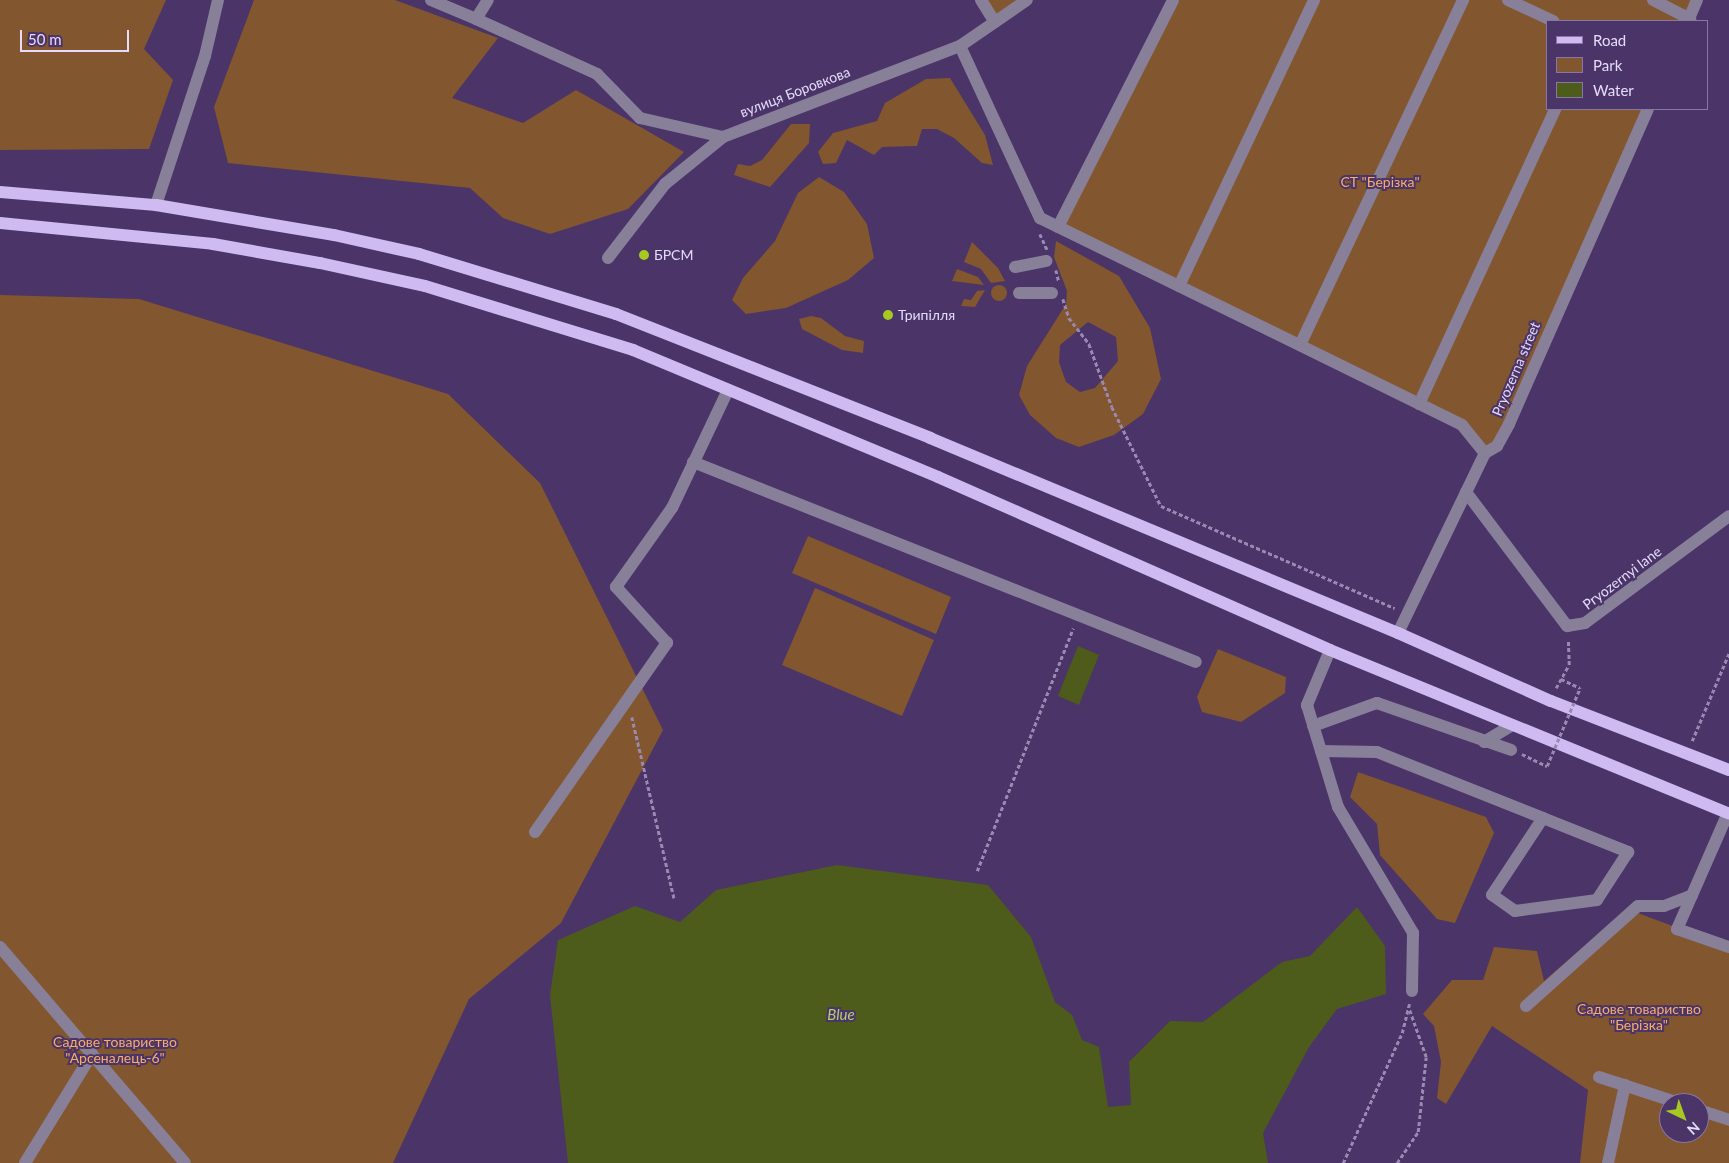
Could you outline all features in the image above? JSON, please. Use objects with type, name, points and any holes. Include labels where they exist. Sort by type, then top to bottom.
[{"type":"main road","points":[[0,192],[156,205],[419,254],[616,314],[1398,633],[1551,701],[1729,770]]},
{"type":"main road","points":[[0,223],[213,244],[425,286],[633,350],[1330,650],[1728,813]]},
{"type":"street","points":[[156,205],[205,56],[218,0]]},
{"type":"street","points":[[431,0],[597,74],[640,118],[723,136]]},
{"type":"street","points":[[476,19],[488,0]]},
{"type":"street","points":[[981,0],[995,22]]},
{"type":"street","name":"вулиця Боровкова","points":[[608,258],[665,184],[723,136],[960,46],[1027,0]]},
{"type":"street","points":[[1058,228],[1173,0]]},
{"type":"street","points":[[1179,286],[1314,0]]},
{"type":"street","points":[[1300,345],[1463,0]]},
{"type":"street","points":[[1508,0],[1551,20]]},
{"type":"street","points":[[1653,0],[1689,20],[1698,0]]},
{"type":"street","points":[[960,46],[1040,218],[1462,424],[1486,453]]},
{"type":"street","points":[[1419,404],[1556,110]]},
{"type":"street","name":"Pryozerna street","points":[[1398,633],[1486,453],[1497,446],[1509,424],[1648,110]]},
{"type":"street","points":[[1015,267],[1050,259]]},
{"type":"street","points":[[1019,293],[1058,292]]},
{"type":"street","points":[[534,832],[627,698],[668,643],[616,587],[672,508],[728,390]]},
{"type":"street","points":[[694,462],[1196,662]]},
{"type":"street","points":[[1466,492],[1567,626]]},
{"type":"street","name":"Pryozernyi lane","points":[[1567,626],[1585,623],[1729,516]]},
{"type":"street","points":[[1330,650],[1307,705],[1338,807],[1413,933],[1412,991]]},
{"type":"street","points":[[1313,726],[1376,702],[1435,720],[1484,742],[1511,750]]},
{"type":"street","points":[[1484,742],[1512,725]]},
{"type":"street","points":[[1321,751],[1378,752],[1543,818],[1628,852],[1597,900],[1514,910],[1492,895],[1543,818]]},
{"type":"street","points":[[1728,813],[1677,929],[1729,947]]},
{"type":"street","points":[[1526,1006],[1638,906],[1664,906],[1692,895]]},
{"type":"street","points":[[0,947],[185,1163]]},
{"type":"street","points":[[25,1163],[92,1054]]},
{"type":"street","points":[[1599,1077],[1659,1097]]},
{"type":"street","points":[[1608,1163],[1625,1085]]},
{"type":"street","points":[[1709,1113],[1729,1120]]},
{"type":"path","points":[[1036,211],[1036,224],[1050,259],[1058,292],[1161,506],[1408,614]]},
{"type":"path","points":[[977,870],[1078,615]]},
{"type":"path","points":[[1551,701],[1569,664],[1567,626]]},
{"type":"path","points":[[1687,753],[1729,653]]},
{"type":"path","points":[[1511,750],[1548,766],[1580,688],[1561,679]]},
{"type":"path","points":[[627,698],[674,898]]},
{"type":"path","points":[[1343,1163],[1402,1033],[1412,991]]},
{"type":"path","points":[[1397,1163],[1418,1132],[1426,1057],[1408,1008]]},
{"type":"green space","points":[[0,0],[166,0],[144,49],[173,80],[149,149],[0,150]]},
{"type":"green space","points":[[254,0],[395,0],[498,38],[452,98],[523,123],[576,90],[684,152],[628,209],[550,234],[503,218],[470,188],[228,163],[214,107]]},
{"type":"green space","points":[[981,0],[1027,0],[995,22]]},
{"type":"green space","name":"СТ \"Берізка\"","points":[[1170,0],[1697,0],[1688,20],[1546,20],[1546,110],[1648,110],[1509,424],[1485,453],[1462,425],[1058,227]]},
{"type":"green space","points":[[950,78],[985,135],[993,165],[982,163],[954,138],[937,129],[922,129],[917,146],[882,147],[874,155],[847,140],[836,163],[823,164],[818,152],[833,133],[877,121],[885,103],[926,79]]},
{"type":"green space","points":[[791,124],[810,124],[809,143],[770,187],[734,175],[738,164],[750,166],[762,160]]},
{"type":"green space","points":[[819,177],[844,192],[867,224],[874,258],[848,280],[786,308],[746,314],[732,300],[743,278],[775,241],[798,193]]},
{"type":"green space","points":[[1056,241],[1119,276],[1150,328],[1161,379],[1143,414],[1114,435],[1079,447],[1056,438],[1030,415],[1019,395],[1027,366],[1066,304],[1067,291],[1054,257]],"holes":[[[1088,322],[1116,337],[1118,361],[1095,388],[1080,392],[1066,382],[1059,362],[1060,345]]]},
{"type":"green space","points":[[972,242],[998,268],[1005,281],[991,283],[981,269],[964,262]]},
{"type":"green space","points":[[957,269],[978,277],[984,285],[952,281]]},
{"type":"green space","points":[[999,285],[1007,293],[999,301],[991,293]]},
{"type":"green space","points":[[985,290],[975,307],[961,306],[964,299],[971,300],[977,291]]},
{"type":"green space","name":"Садове товариство \"Арсеналець-6\"","points":[[0,295],[139,299],[448,394],[540,483],[663,730],[561,923],[469,999],[393,1163],[0,1163]]},
{"type":"green space","points":[[811,316],[821,318],[845,336],[864,341],[863,353],[842,350],[802,329],[799,319]]},
{"type":"green space","points":[[808,536],[951,597],[936,634],[792,573]]},
{"type":"green space","points":[[815,588],[934,640],[902,716],[782,665]]},
{"type":"green space","points":[[1218,649],[1286,677],[1285,693],[1241,722],[1202,712],[1197,697]]},
{"type":"green space","points":[[1358,772],[1486,817],[1494,833],[1455,923],[1437,919],[1380,855],[1377,824],[1350,797]]},
{"type":"green space","name":"Садове товариство \"Берізка\"","points":[[1627,909],[1729,947],[1729,1163],[1580,1163],[1588,1090],[1492,1026],[1446,1104],[1437,1098],[1441,1062],[1434,1026],[1423,1014],[1452,980],[1483,980],[1494,947],[1537,951],[1544,981]]},
{"type":"water","points":[[1078,646],[1099,655],[1079,705],[1058,696]]},
{"type":"water","name":"Blue","points":[[837,865],[988,885],[1031,937],[1055,1002],[1072,1015],[1082,1040],[1099,1047],[1108,1107],[1131,1105],[1129,1062],[1170,1021],[1203,1022],[1282,962],[1310,956],[1357,907],[1385,946],[1386,994],[1337,1009],[1309,1047],[1263,1133],[1268,1163],[568,1163],[550,995],[558,940],[635,906],[680,922],[716,890]]},
{"type":"place","name":"БРСМ","points":[[644,255]]},
{"type":"place","name":"Трипілля","points":[[888,315]]}]
